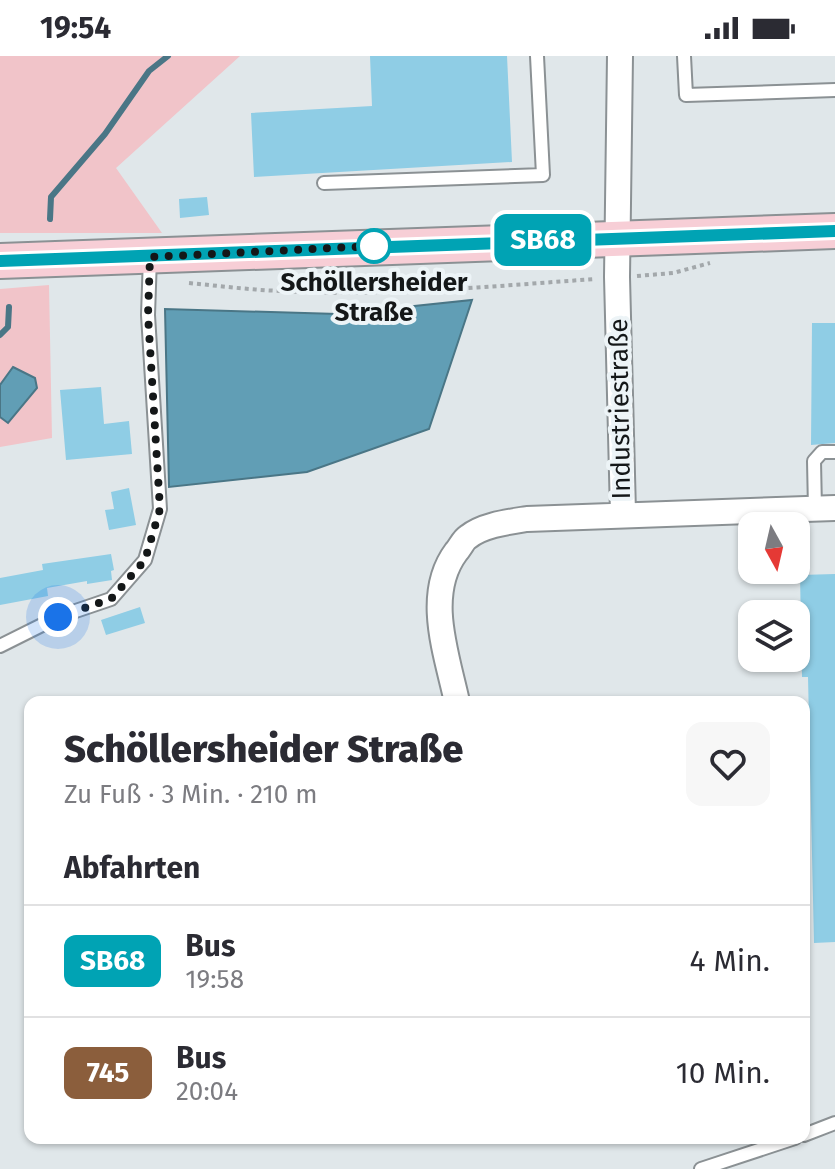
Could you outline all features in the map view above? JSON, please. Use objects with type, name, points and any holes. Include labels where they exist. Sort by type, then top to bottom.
[{"type":"street","points":[[618,237],[620,56]]},
{"type":"street","points":[[0,261],[835,231]]},
{"type":"street","name":"Industriestraße","points":[[618,237],[623,513],[825,509]]},
{"type":"street","points":[[456,696],[439,614],[442,588],[451,559],[468,537],[499,524],[527,519],[623,513]]},
{"type":"lane","points":[[324,183],[543,175],[537,56]]},
{"type":"lane","points":[[684,56],[686,95],[835,90]]},
{"type":"lane","points":[[0,646],[58,617],[111,599],[145,560],[160,509],[148,315],[150,257]]},
{"type":"lane","points":[[825,509],[814,461],[822,452],[835,452]]},
{"type":"lane","points":[[810,1133],[835,1123]]},
{"type":"lane","points":[[701,1169],[777,1144]]},
{"type":"path","points":[[648,275],[673,273],[720,260]]},
{"type":"path","points":[[178,282],[282,291],[342,292],[585,280]]},
{"type":"shaded area","points":[[0,56],[240,56],[116,168],[162,233],[0,233]]},
{"type":"shaded area","points":[[49,285],[52,438],[0,447],[0,289]]},
{"type":"water","points":[[472,300],[429,429],[307,472],[169,487],[165,309],[338,314]]},
{"type":"water","points":[[13,367],[35,378],[37,388],[8,423],[0,417],[0,385]]},
{"type":"building","points":[[370,56],[507,56],[512,162],[254,177],[251,113],[372,106]]},
{"type":"building","points":[[207,197],[209,215],[180,218],[179,199]]},
{"type":"building","points":[[812,323],[835,323],[835,443],[811,445]]},
{"type":"building","points":[[101,387],[104,424],[129,421],[132,454],[66,460],[60,390]]},
{"type":"building","points":[[129,488],[136,525],[109,530],[105,510],[114,509],[111,492]]},
{"type":"building","points":[[111,554],[112,580],[47,588],[48,596],[0,605],[0,578],[43,570],[42,564]]},
{"type":"building","points":[[835,574],[835,942],[814,943],[810,696],[808,677],[802,677],[802,672],[810,672],[810,600],[800,600],[800,584],[810,584],[810,575]]},
{"type":"building","points":[[140,607],[145,623],[106,635],[101,620]]},
{"type":"waterway","points":[[50,219],[51,197],[105,134],[149,71],[168,56]]},
{"type":"waterway","points":[[0,335],[8,327],[9,307]]},
{"type":"bus line","name":"SB68","points":[[0,261],[835,231]]},
{"type":"place","name":"Schöllersheider Straße","points":[[374,246]]},
{"type":"route","points":[[58,617],[111,599],[145,560],[160,509],[148,315],[150,257],[374,246]]}]
